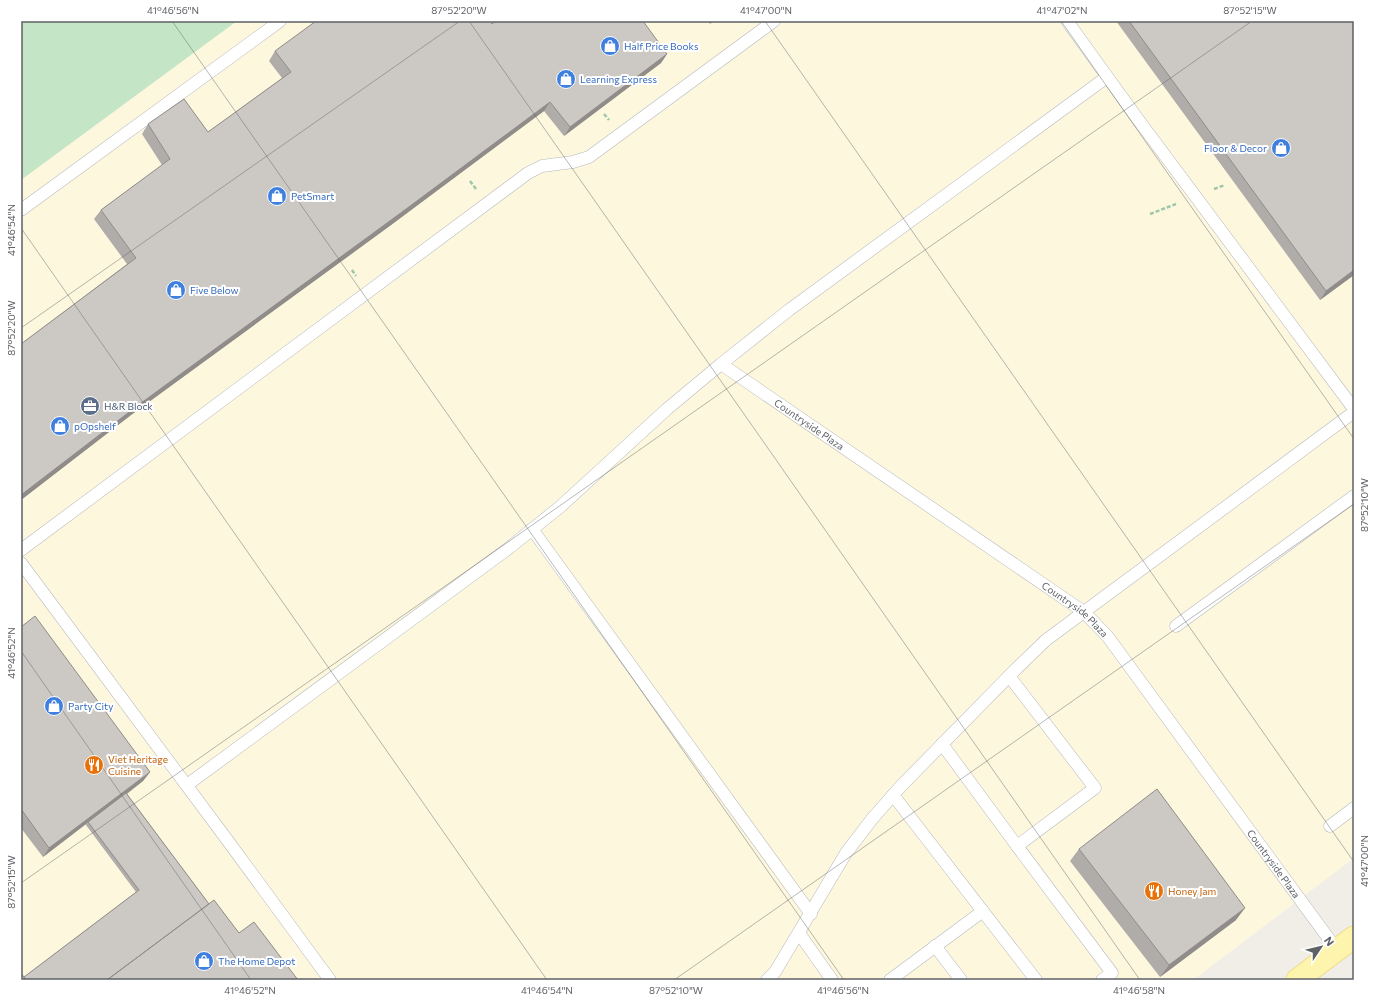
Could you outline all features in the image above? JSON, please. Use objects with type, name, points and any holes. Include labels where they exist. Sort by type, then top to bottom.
[{"type":"main road","points":[[1296,980],[1354,937]]},
{"type":"lane","points":[[21,210],[280,21]]},
{"type":"lane","points":[[21,550],[528,174],[542,166],[573,162],[589,157],[774,21]]},
{"type":"lane","points":[[767,980],[775,972],[846,853],[872,819],[942,744],[1046,640],[1354,410],[1067,21]]},
{"type":"lane","points":[[187,785],[509,548],[561,506],[667,409],[789,310],[1107,76]]},
{"type":"lane","name":"Countryside Plaza","points":[[721,364],[1084,612],[1108,637],[1337,950]]},
{"type":"lane","points":[[1176,626],[1354,496]]},
{"type":"lane","points":[[532,529],[811,914]]},
{"type":"lane","points":[[21,563],[187,785],[330,980]]},
{"type":"lane","points":[[1009,676],[1095,788],[1017,846]]},
{"type":"lane","points":[[942,744],[1112,973],[1102,980]]},
{"type":"lane","points":[[893,795],[1036,980]]},
{"type":"lane","points":[[1330,826],[1354,808]]},
{"type":"lane","points":[[890,980],[983,911]]},
{"type":"lane","points":[[799,933],[832,980]]},
{"type":"lane","points":[[935,946],[961,980]]},
{"type":"shaded area","points":[[21,21],[1354,21],[1354,858],[1193,980],[21,980]]},
{"type":"green space","points":[[21,21],[237,21],[21,180]]},
{"type":"building","points":[[316,21],[490,21],[492,24],[496,21],[643,21],[667,54],[570,127],[550,102],[137,406],[21,495],[21,344],[136,258],[101,210],[170,159],[148,124],[184,99],[208,132],[291,72],[275,51]]},
{"type":"building","name":"Floor & Decor","points":[[1129,21],[1354,21],[1354,270],[1326,291]]},
{"type":"building","name":"Party City","points":[[35,616],[150,772],[49,848],[21,809],[21,627]]},
{"type":"building","name":"Honey Jam","points":[[1157,789],[1245,908],[1169,965],[1079,849]]},
{"type":"building","points":[[126,793],[209,904],[107,980],[26,980],[24,977],[139,890],[88,822]]},
{"type":"building","name":"The Home Depot","points":[[214,900],[239,933],[254,922],[298,980],[107,980]]},
{"type":"building","points":[[21,973],[26,980],[21,980]]},
{"type":"place","name":"Half Price Books","points":[[610,46]]},
{"type":"place","name":"Learning Express","points":[[566,79]]},
{"type":"place","name":"Floor & Decor","points":[[1281,148]]},
{"type":"place","name":"PetSmart","points":[[277,196]]},
{"type":"place","name":"Five Below","points":[[176,290]]},
{"type":"place","name":"H&R Block","points":[[90,406]]},
{"type":"place","name":"pOpshelf","points":[[60,426]]},
{"type":"place","name":"Party City","points":[[54,706]]},
{"type":"place","name":"Viet Heritage Cuisine","points":[[94,765]]},
{"type":"place","name":"Honey Jam","points":[[1154,891]]},
{"type":"place","name":"The Home Depot","points":[[204,961]]}]
